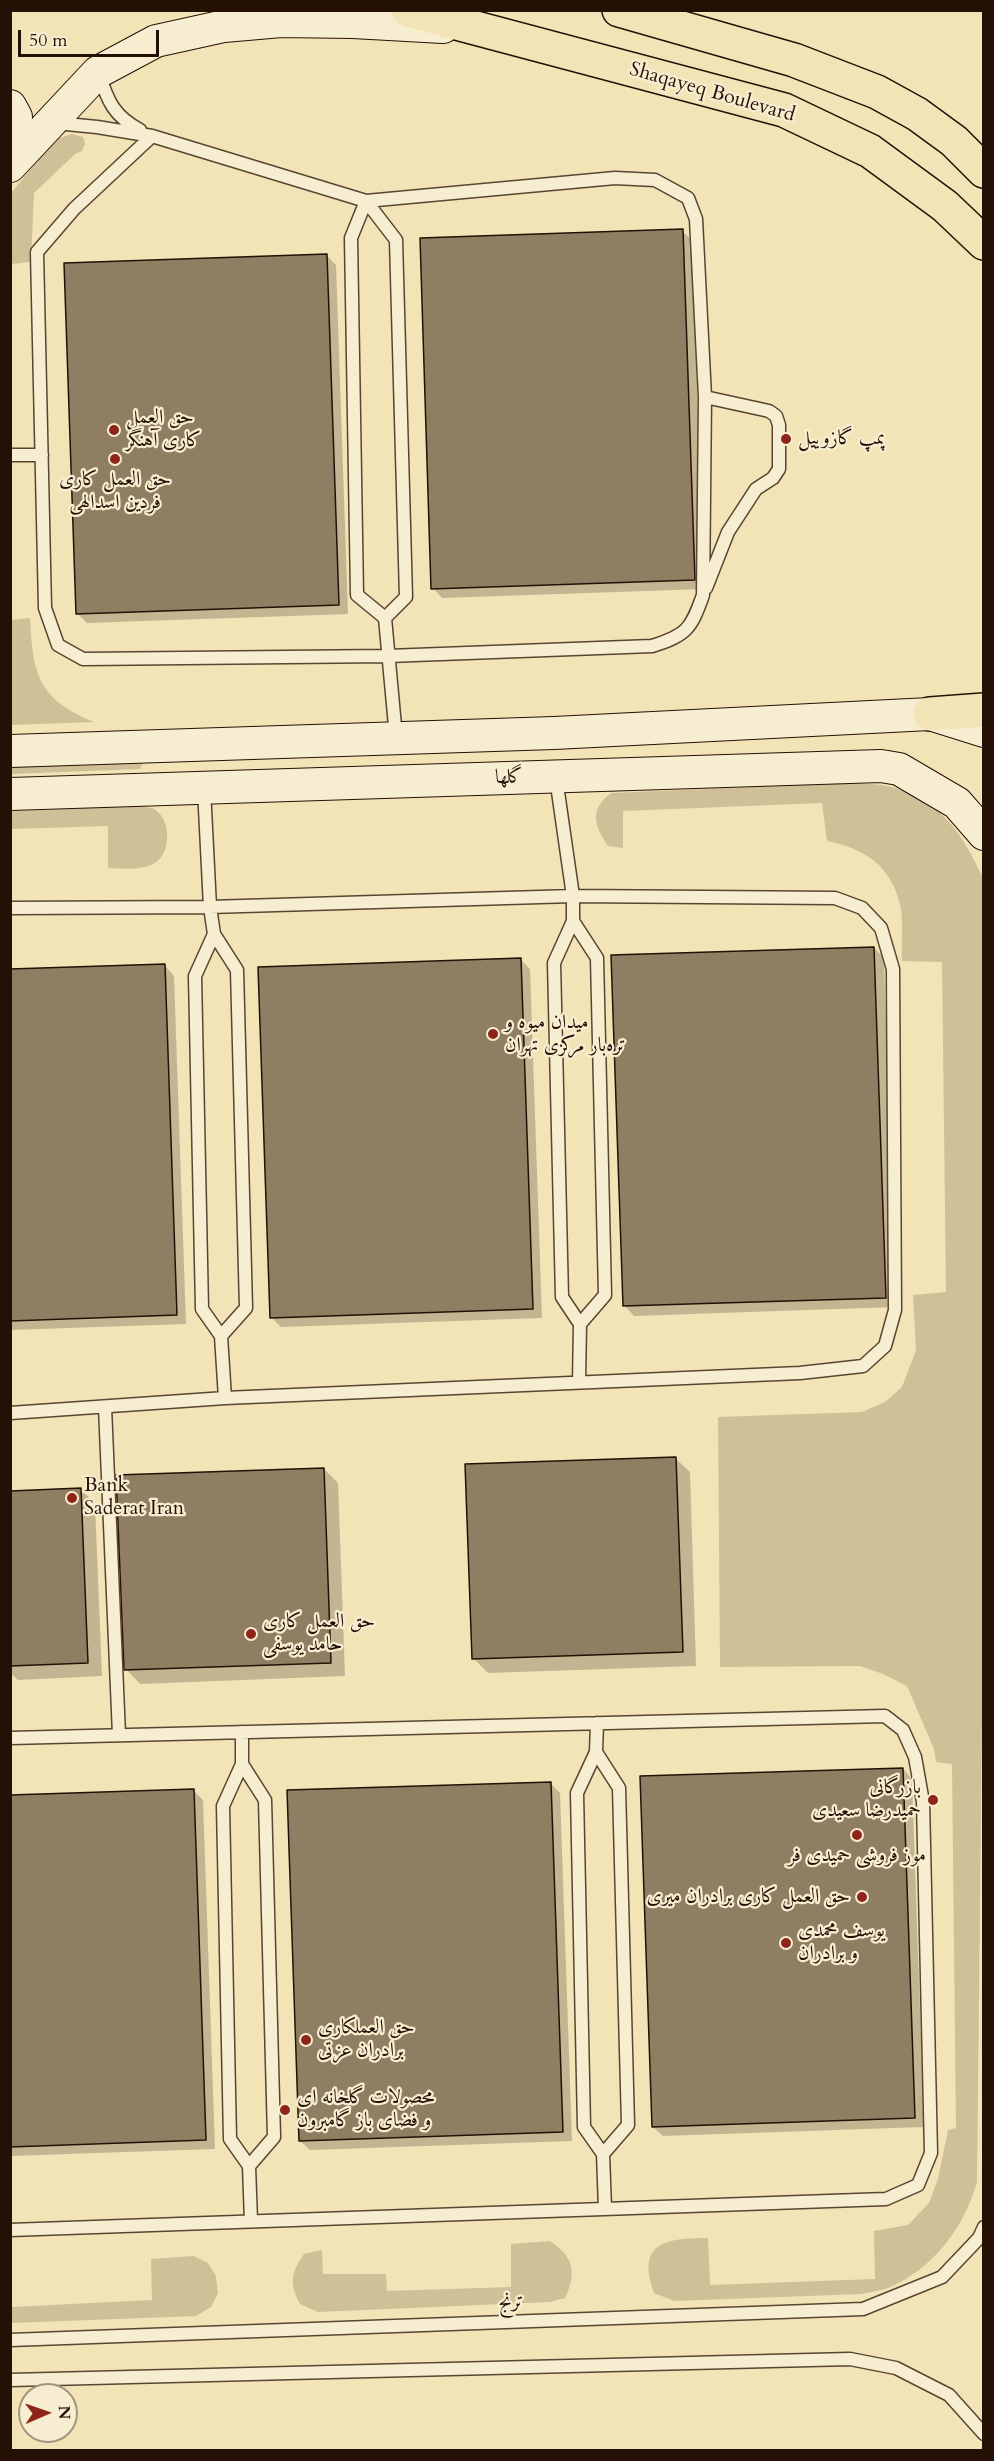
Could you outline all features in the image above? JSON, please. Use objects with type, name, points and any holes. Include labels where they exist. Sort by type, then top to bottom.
[{"type":"main road","name":"Shaqayeq Boulevard","points":[[408,10],[784,110],[870,152],[945,206],[984,243]]},
{"type":"main road","points":[[619,10],[794,60],[877,92],[916,114],[954,141],[984,171]]},
{"type":"main road","points":[[930,714],[984,710]]},
{"type":"street","points":[[16,156],[52,123],[98,72],[156,41],[224,26],[281,21],[353,22],[485,30]]},
{"type":"street","points":[[10,106],[16,117],[16,156]]},
{"type":"street","points":[[10,751],[554,733],[930,714],[984,731]]},
{"type":"street","points":[[554,733],[555,777]]},
{"type":"street","points":[[396,738],[396,782]]},
{"type":"street","points":[[204,745],[204,788]]},
{"type":"street","name":"گلها","points":[[10,794],[881,766],[899,769],[957,803],[984,834]]},
{"type":"lane","points":[[98,72],[106,96],[123,121],[152,136]]},
{"type":"lane","points":[[52,123],[88,125],[152,136],[366,201],[615,178],[655,180],[688,198],[696,219],[705,397],[703,595]]},
{"type":"lane","points":[[152,136],[74,209],[37,252],[45,608],[58,645],[83,659],[388,656],[652,646],[676,638],[694,622],[728,532],[756,489],[774,478],[779,470],[779,425],[776,416],[769,411],[705,397]]},
{"type":"lane","points":[[366,201],[396,240],[406,597],[385,618]]},
{"type":"lane","points":[[366,201],[351,238],[357,595],[385,618],[396,738]]},
{"type":"lane","points":[[10,455],[42,455]]},
{"type":"lane","points":[[555,777],[573,896],[573,921],[554,963],[562,1297],[580,1324],[579,1382]]},
{"type":"lane","points":[[204,788],[210,907],[214,934],[237,970],[246,1308],[221,1336]]},
{"type":"lane","points":[[10,908],[210,907],[573,896],[835,898],[862,908],[881,928],[893,969],[895,1310],[885,1346],[863,1366],[800,1373],[225,1398],[10,1413]]},
{"type":"lane","points":[[573,921],[597,958],[605,1295],[580,1324]]},
{"type":"lane","points":[[214,934],[195,976],[202,1309],[221,1336],[225,1398]]},
{"type":"lane","points":[[105,1407],[119,1735]]},
{"type":"lane","points":[[10,1738],[885,1716],[903,1730],[915,1757],[923,1802],[931,2153],[918,2185],[886,2199],[10,2230]]},
{"type":"lane","points":[[597,1723],[596,1752],[577,1793],[584,2127],[603,2154],[605,2209]]},
{"type":"lane","points":[[242,1732],[242,1764],[223,1806],[223,1818],[230,2139],[249,2166],[251,2221]]},
{"type":"lane","points":[[596,1752],[619,1788],[628,2125],[603,2154]]},
{"type":"lane","points":[[242,1764],[265,1800],[274,2138],[249,2166]]},
{"type":"lane","name":"ترنج","points":[[10,2340],[863,2309],[942,2277],[978,2238],[984,2227]]},
{"type":"lane","points":[[10,2380],[850,2360],[896,2368],[949,2395],[984,2434]]},
{"type":"shaded area","points":[[72,134],[83,137],[85,144],[82,151],[75,154],[34,193],[31,262],[11,264],[11,193],[56,139]]},
{"type":"shaded area","points":[[30,618],[33,655],[42,683],[61,704],[94,722],[11,725],[11,620]]},
{"type":"shaded area","points":[[10,760],[144,761],[140,769],[11,774]]},
{"type":"shaded area","points":[[844,783],[889,786],[927,803],[950,823],[959,835],[983,878],[984,1530],[977,2182],[964,2215],[945,2245],[919,2270],[888,2288],[861,2294],[674,2301],[654,2293],[649,2276],[649,2263],[652,2253],[658,2246],[679,2239],[708,2238],[710,2285],[875,2279],[874,2231],[908,2225],[929,2203],[938,2179],[948,2130],[956,2128],[952,1764],[936,1762],[934,1749],[907,1686],[883,1674],[860,1666],[720,1667],[718,1417],[862,1412],[885,1402],[902,1387],[916,1350],[913,1295],[946,1292],[942,962],[902,961],[900,904],[890,878],[874,860],[864,854],[827,841],[822,803],[623,811],[623,848],[608,846],[599,831],[596,818],[599,806],[611,793]]},
{"type":"shaded area","points":[[140,806],[153,808],[160,814],[167,830],[163,855],[158,861],[141,868],[108,868],[108,826],[11,829],[11,811]]},
{"type":"shaded area","points":[[550,2241],[564,2253],[572,2273],[565,2298],[550,2302],[318,2312],[300,2304],[294,2290],[294,2273],[304,2254],[322,2250],[323,2274],[386,2274],[387,2291],[511,2287],[511,2244]]},
{"type":"shaded area","points":[[194,2256],[208,2263],[216,2276],[218,2293],[211,2307],[196,2316],[11,2323],[11,2307],[152,2300],[151,2259]]},
{"type":"building","points":[[683,229],[695,580],[431,589],[420,238]]},
{"type":"building","points":[[327,254],[339,605],[76,614],[64,263]]},
{"type":"building","points":[[874,947],[886,1298],[623,1306],[611,955]]},
{"type":"building","points":[[521,958],[533,1309],[270,1318],[258,967]]},
{"type":"building","points":[[165,964],[177,1315],[10,1321],[10,969]]},
{"type":"building","points":[[676,1457],[683,1652],[472,1659],[465,1464]]},
{"type":"building","points":[[324,1468],[331,1663],[124,1670],[116,1475]]},
{"type":"building","points":[[81,1488],[88,1663],[10,1666],[10,1491]]},
{"type":"building","points":[[903,1768],[915,2118],[652,2127],[640,1776]]},
{"type":"building","points":[[551,1782],[563,2132],[299,2141],[287,1790]]},
{"type":"building","points":[[194,1789],[206,2140],[10,2147],[10,1795]]},
{"type":"place","name":"حق العمل کاری آهنگر","points":[[114,430]]},
{"type":"place","name":"پمپ گازوییل","points":[[786,439]]},
{"type":"place","name":"حق العمل کاری فردین اسدالهی","points":[[115,459]]},
{"type":"place","name":"میدان میوه و تره‌بار مرکزی تهران","points":[[493,1034]]},
{"type":"place","name":"Bank Saderat Iran","points":[[72,1498]]},
{"type":"place","name":"حق العمل کاری حامد یوسفی","points":[[251,1634]]},
{"type":"place","name":"بازرگانی حمیدرضا سعیدی","points":[[933,1800]]},
{"type":"place","name":"موز فروشی حمیدی فر","points":[[857,1835]]},
{"type":"place","name":"حق العمل کاری برادران میری","points":[[862,1897]]},
{"type":"place","name":"یوسف محمدی و برادران","points":[[786,1943]]},
{"type":"place","name":"حق العملکاری برادران عزتی","points":[[306,2040]]},
{"type":"place","name":"محصولات گلخانه ای و فضای باز گامبرون","points":[[285,2110]]}]
